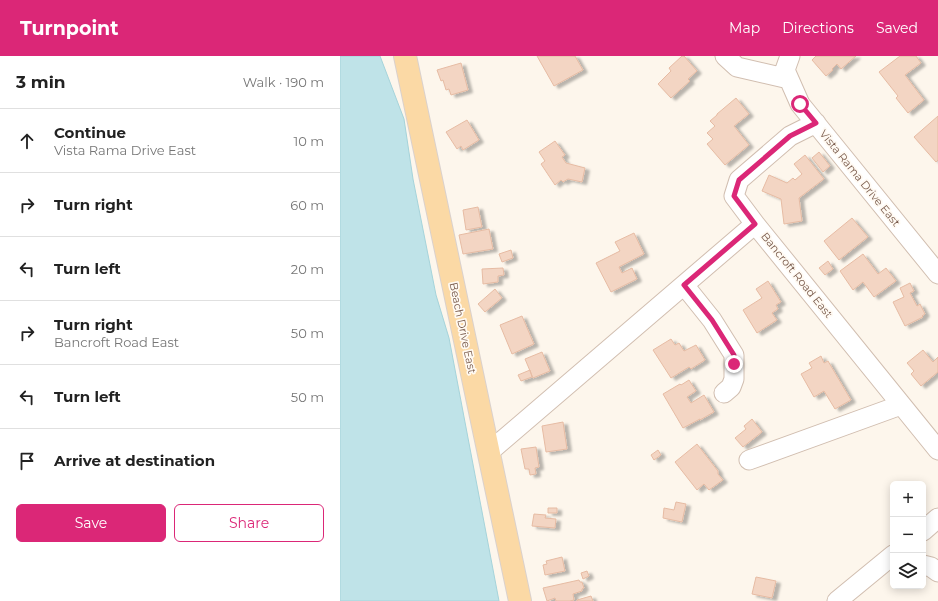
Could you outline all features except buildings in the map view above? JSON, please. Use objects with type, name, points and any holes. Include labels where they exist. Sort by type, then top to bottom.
[{"type":"main road","name":"Beach Drive East","points":[[405,56],[520,601]]},
{"type":"street","points":[[725,56],[737,67],[789,79]]},
{"type":"street","name":"Vista Rama Drive East","points":[[790,56],[785,70],[800,104],[938,274]]},
{"type":"street","points":[[755,224],[734,196],[739,180],[790,136],[816,123]]},
{"type":"street","name":"Bancroft Road East","points":[[489,452],[755,224],[938,450]]},
{"type":"street","points":[[684,285],[712,320],[734,355],[734,379],[731,387],[724,393]]},
{"type":"street","points":[[749,460],[901,405]]},
{"type":"street","points":[[926,528],[938,518]]},
{"type":"street","points":[[837,601],[890,557]]},
{"type":"street","points":[[926,565],[938,572]]},
{"type":"water","points":[[340,56],[380,56],[404,119],[413,179],[436,295],[449,338],[499,601],[340,601]]},
{"type":"route","points":[[734,364],[734,355],[712,320],[684,285],[755,224],[734,196],[739,180],[790,136],[816,123],[800,104]]}]
